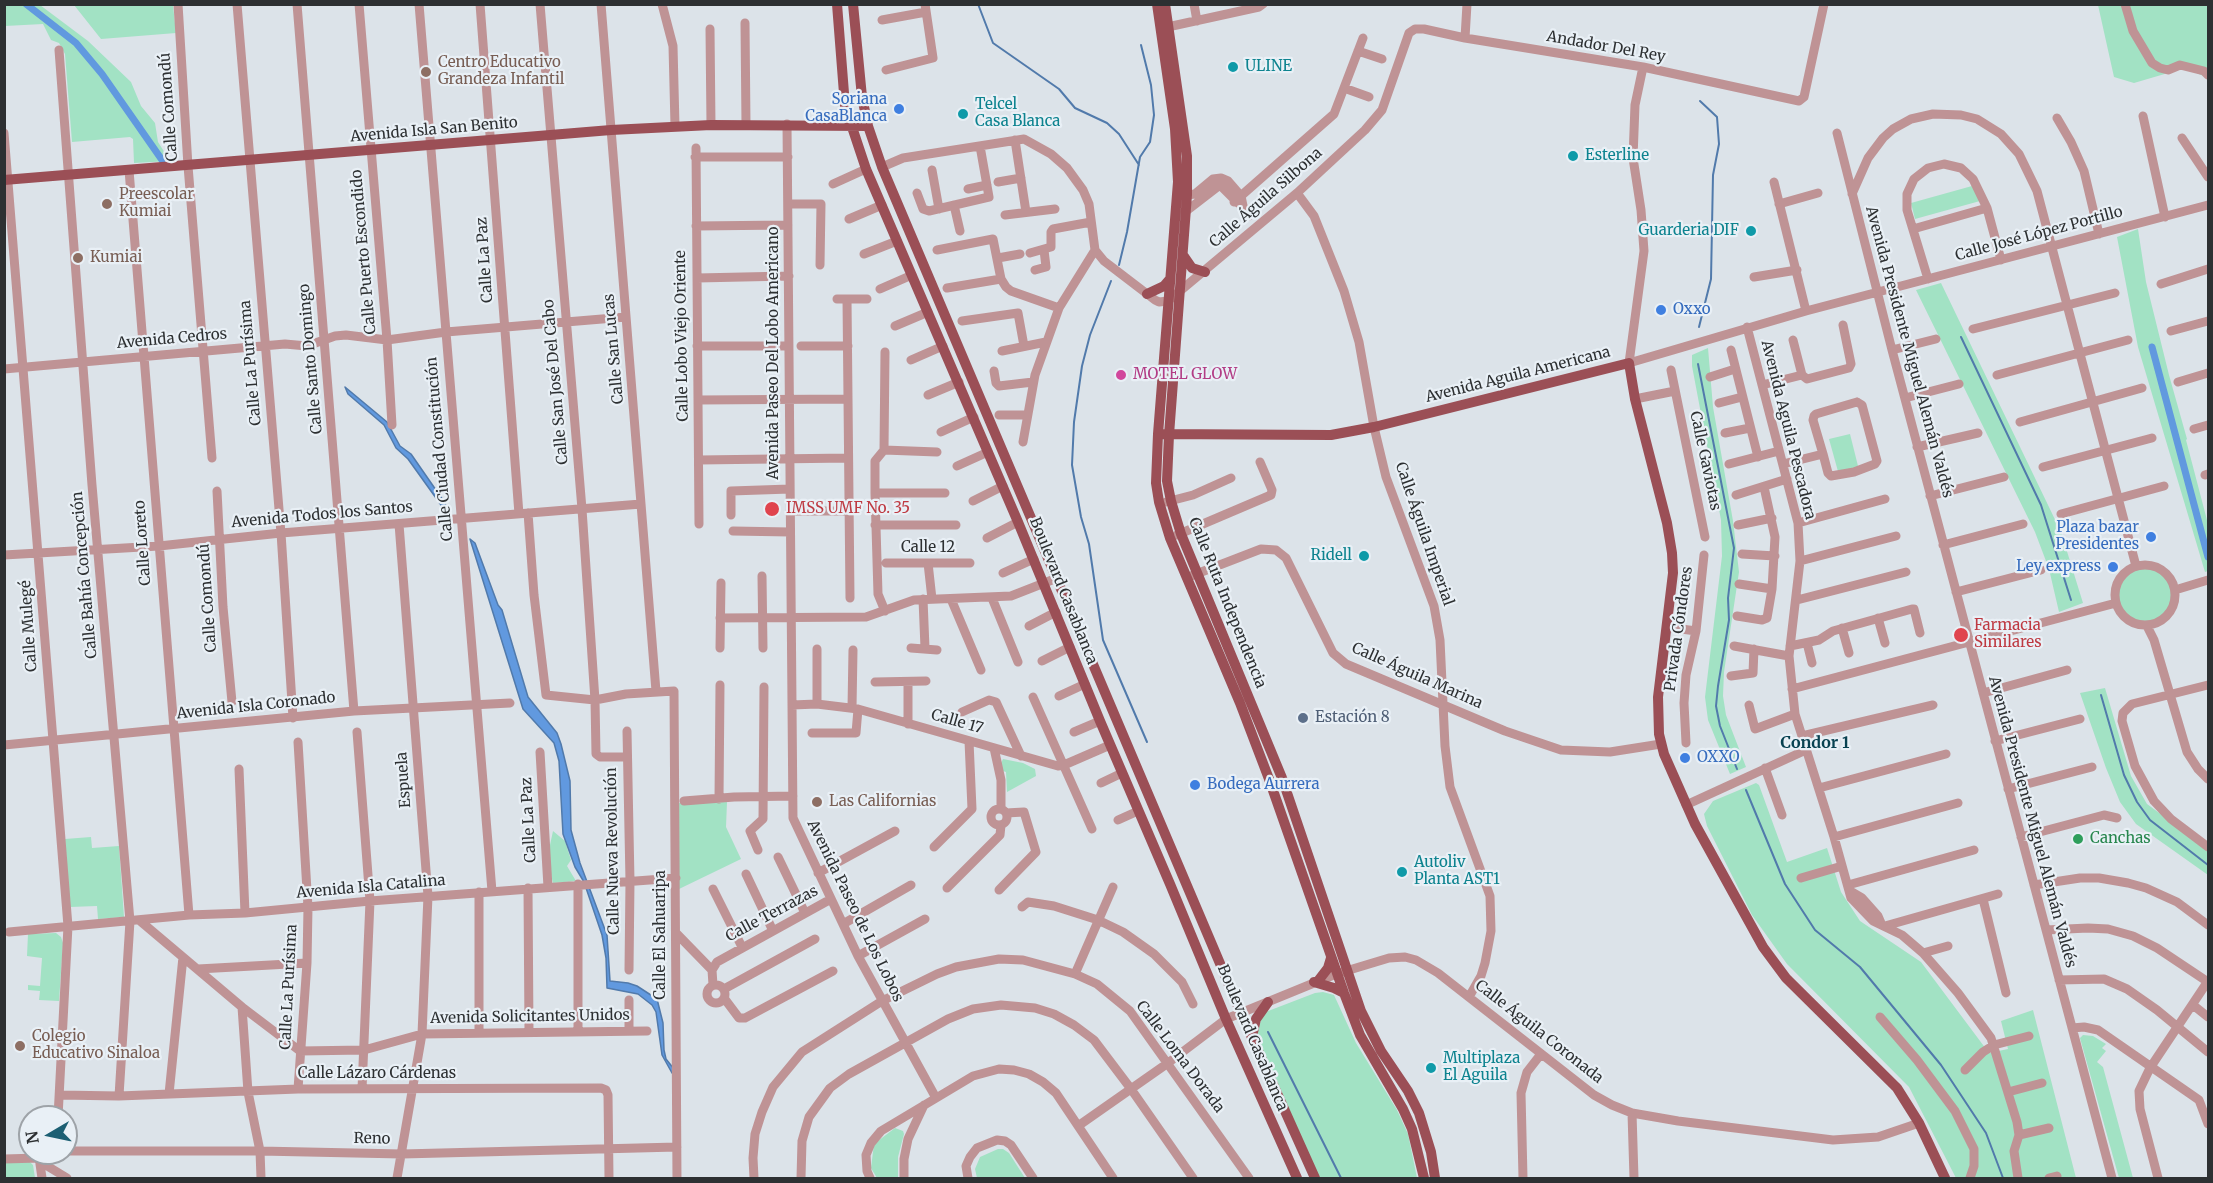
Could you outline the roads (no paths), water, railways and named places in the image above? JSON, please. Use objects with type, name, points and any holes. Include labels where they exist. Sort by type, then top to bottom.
[{"type":"main road","name":"Boulevard Casablanca","points":[[837,4],[842,92],[850,125],[866,169],[974,417],[1226,1019],[1297,1179]]},
{"type":"main road","name":"Boulevard Casablanca","points":[[853,4],[862,97],[868,126],[882,167],[1241,1013],[1315,1179]]},
{"type":"main road","name":"Calle Ruta Independencia","points":[[1157,4],[1165,28],[1187,156],[1187,195],[1180,292],[1164,435],[1156,483],[1159,502],[1282,778],[1341,972],[1344,993],[1360,1035],[1403,1109],[1412,1129],[1424,1179]]},
{"type":"main road","name":"Calle Ruta Independencia","points":[[1165,4],[1165,28],[1176,129],[1178,182],[1168,302],[1164,435],[1167,481],[1175,536]]},
{"type":"main road","name":"Avenida Isla San Benito","points":[[6,180],[611,130],[711,125],[868,126]]},
{"type":"main road","points":[[1183,255],[1192,268],[1205,272]]},
{"type":"main road","points":[[1147,294],[1164,286],[1170,279]]},
{"type":"main road","points":[[1629,363],[1635,399],[1667,523],[1672,553],[1673,573],[1658,697],[1657,715],[1661,744],[1686,805],[1763,947],[1786,978],[1897,1088],[1919,1123],[1945,1179]]},
{"type":"main road","name":"Avenida Aguila Americana","points":[[1164,435],[1331,435],[1374,427],[1629,363]]},
{"type":"main road","name":"Calle Ruta Independencia","points":[[1192,576],[1269,779],[1331,958],[1341,972],[1370,1032],[1408,1091],[1419,1113],[1431,1152],[1436,1179]]},
{"type":"main road","points":[[1331,958],[1328,968],[1316,981],[1344,993]]},
{"type":"main road","points":[[1252,1037],[1256,1019],[1268,1002]]},
{"type":"street","name":"Calle Comondú","points":[[178,4],[188,166],[212,458]]},
{"type":"street","name":"Calle La Purísima","points":[[237,4],[281,533],[293,718]]},
{"type":"street","name":"Calle Santo Domingo","points":[[297,4],[354,711]]},
{"type":"street","name":"Calle Puerto Escondido","points":[[359,4],[392,425]]},
{"type":"street","name":"Calle Ciudad Constitución","points":[[419,4],[492,891]]},
{"type":"street","name":"Calle La Paz","points":[[480,4],[505,327],[544,690],[547,697],[595,700]]},
{"type":"street","name":"Calle San José Del Cabo","points":[[540,4],[582,509],[595,700],[596,754],[627,757]]},
{"type":"street","name":"Calle San Lucas","points":[[601,4],[656,691]]},
{"type":"street","points":[[662,4],[673,46],[675,126]]},
{"type":"street","points":[[1194,4],[1197,21]]},
{"type":"street","points":[[1165,28],[1238,8],[1259,7],[1263,4]]},
{"type":"street","points":[[1465,38],[1467,4]]},
{"type":"street","name":"Andador Del Rey","points":[[1415,29],[1643,67],[1799,101],[1804,97],[1824,4]]},
{"type":"street","points":[[2125,4],[2133,31],[2152,63],[2168,70],[2180,65],[2204,71],[2208,75]]},
{"type":"street","points":[[882,20],[925,8],[934,56],[886,70]]},
{"type":"street","points":[[745,23],[746,125]]},
{"type":"street","points":[[710,29],[711,125]]},
{"type":"street","name":"Calle Águila Silbona","points":[[1168,302],[1297,193],[1365,130],[1382,110],[1409,33],[1415,29]]},
{"type":"street","points":[[1239,201],[1334,114],[1363,38]]},
{"type":"street","name":"Calle Bahía Concepción","points":[[59,50],[98,549],[114,734],[134,921],[118,1096]]},
{"type":"street","points":[[1358,51],[1382,59]]},
{"type":"street","points":[[1629,363],[1644,251],[1641,210],[1633,158],[1635,105],[1643,67]]},
{"type":"street","points":[[1344,88],[1370,97]]},
{"type":"street","name":"Avenida Presidente Miguel Alemán Valdés","points":[[1852,194],[1868,158],[1883,138],[1893,129],[1911,119],[1933,114],[1961,115],[1977,119],[2001,134],[2019,154],[2037,191],[2136,566]]},
{"type":"street","points":[[2143,116],[2165,216]]},
{"type":"street","points":[[2056,118],[2081,164],[2099,234]]},
{"type":"street","name":"Avenida Paseo Del Lobo Americano","points":[[787,124],[791,618]]},
{"type":"street","name":"Calle Mulegé","points":[[4,133],[68,926],[59,1105]]},
{"type":"street","name":"Avenida Presidente Miguel Alemán Valdés","points":[[1837,133],[1917,447],[2112,1179]]},
{"type":"street","points":[[2182,138],[2208,177]]},
{"type":"street","points":[[882,167],[903,158],[1015,140],[1028,140],[1051,154],[1067,168],[1083,190],[1089,204],[1095,250],[1104,261],[1147,294],[1160,302],[1168,302]]},
{"type":"street","points":[[1015,140],[1026,212]]},
{"type":"street","points":[[917,193],[926,211],[988,197],[980,146]]},
{"type":"street","name":"Calle Lobo Viejo Oriente","points":[[699,524],[695,153],[788,157]]},
{"type":"street","points":[[1928,279],[1907,210],[1907,195],[1914,179],[1928,168],[1944,164],[1961,168],[1973,178],[1987,208],[2001,260]]},
{"type":"street","points":[[833,184],[866,169]]},
{"type":"street","name":"Calle Loreto","points":[[129,170],[189,915]]},
{"type":"street","points":[[932,170],[939,209]]},
{"type":"street","points":[[1187,195],[1197,193],[1213,179],[1221,177],[1250,216]]},
{"type":"street","points":[[998,182],[1021,178]]},
{"type":"street","points":[[1185,212],[1223,182]]},
{"type":"street","points":[[1774,182],[1806,311]]},
{"type":"street","points":[[968,189],[987,185]]},
{"type":"street","name":"Calle Águila Imperial","points":[[1297,193],[1314,216],[1344,291],[1359,342],[1374,427],[1386,477],[1434,606],[1440,640],[1444,746],[1450,787],[1490,896],[1491,931],[1487,952],[1481,976],[1469,997]]},
{"type":"street","points":[[1779,204],[1818,193]]},
{"type":"street","points":[[788,204],[821,204],[820,265]]},
{"type":"street","points":[[849,219],[882,205]]},
{"type":"street","points":[[954,205],[960,231]]},
{"type":"street","name":"Calle José López Portillo","points":[[1877,292],[2208,205]]},
{"type":"street","points":[[1914,230],[1987,208]]},
{"type":"street","points":[[1005,215],[1055,209]]},
{"type":"street","points":[[1030,253],[1052,246],[1051,232],[1053,229],[1091,222]]},
{"type":"street","points":[[696,226],[788,225]]},
{"type":"street","points":[[937,250],[993,239],[1001,279],[1011,291],[1059,308]]},
{"type":"street","points":[[864,254],[897,241]]},
{"type":"street","points":[[1035,270],[1046,267],[1044,250]]},
{"type":"street","points":[[1023,442],[1026,415],[1046,342],[1059,308],[1095,250]]},
{"type":"street","points":[[998,258],[1020,254]]},
{"type":"street","points":[[2161,284],[2208,269]]},
{"type":"street","points":[[1754,277],[1797,270]]},
{"type":"street","points":[[880,289],[912,275]]},
{"type":"street","points":[[697,278],[789,276]]},
{"type":"street","points":[[947,288],[1001,279]]},
{"type":"street","name":"Avenida Aguila Americana","points":[[1629,363],[1747,327],[1877,292]]},
{"type":"street","points":[[1972,329],[2115,293]]},
{"type":"street","points":[[850,598],[848,346],[842,299],[867,299]]},
{"type":"street","points":[[895,326],[928,312]]},
{"type":"street","points":[[962,321],[1017,313],[1024,346]]},
{"type":"street","name":"Avenida Cedros","points":[[4,369],[285,344],[307,346],[324,342],[335,336],[346,335],[387,340],[446,332],[626,316]]},
{"type":"street","points":[[2171,331],[2208,321]]},
{"type":"street","points":[[1793,340],[1802,375],[1810,379],[1850,366],[1843,325]]},
{"type":"street","name":"Avenida Aguila Pescadora","points":[[1747,327],[1798,524],[1800,561],[1789,651],[1796,714],[1852,901],[1867,917],[1902,935],[1923,953],[1958,993],[1994,1045],[2019,1135]]},
{"type":"street","points":[[1892,350],[1936,339]]},
{"type":"street","points":[[1997,375],[2128,340]]},
{"type":"street","points":[[1002,351],[1046,342]]},
{"type":"street","points":[[697,346],[789,346]]},
{"type":"street","points":[[801,346],[848,346]]},
{"type":"street","points":[[911,360],[943,346]]},
{"type":"street","points":[[1731,350],[1758,457]]},
{"type":"street","points":[[885,352],[884,450],[875,461],[878,594],[885,611]]},
{"type":"street","points":[[1710,377],[1736,369]]},
{"type":"street","name":"Calle Gaviotas","points":[[1671,370],[1705,537]]},
{"type":"street","points":[[994,371],[996,383],[999,386],[1034,382]]},
{"type":"street","points":[[2178,382],[2208,373]]},
{"type":"street","points":[[1762,385],[1802,375]]},
{"type":"street","points":[[928,395],[958,382]]},
{"type":"street","points":[[1905,398],[1959,384]]},
{"type":"street","points":[[2020,422],[2142,388]]},
{"type":"street","points":[[1635,399],[1675,391]]},
{"type":"street","points":[[1719,403],[1742,397]]},
{"type":"street","points":[[698,400],[848,399]]},
{"type":"street","points":[[1860,403],[1875,464],[1834,477],[1828,473],[1822,454],[1813,420],[1814,416],[1860,403]]},
{"type":"street","points":[[999,414],[1026,415]]},
{"type":"street","points":[[941,432],[974,417]]},
{"type":"street","points":[[2194,429],[2208,425]]},
{"type":"street","points":[[1725,433],[1750,428]]},
{"type":"street","points":[[1917,447],[1978,433]]},
{"type":"street","points":[[2043,467],[2152,438]]},
{"type":"street","points":[[884,450],[937,452]]},
{"type":"street","points":[[1729,464],[1779,451]]},
{"type":"street","points":[[957,466],[988,452]]},
{"type":"street","points":[[1783,464],[1822,454]]},
{"type":"street","points":[[699,460],[848,458]]},
{"type":"street","points":[[1175,536],[1271,495],[1272,490],[1260,462]]},
{"type":"street","points":[[1930,496],[2004,477]]},
{"type":"street","points":[[1159,502],[1193,495],[1232,478]]},
{"type":"street","points":[[1736,495],[1787,479]]},
{"type":"street","points":[[974,501],[1003,486]]},
{"type":"street","points":[[2061,514],[2164,486]]},
{"type":"street","points":[[1737,616],[1762,620],[1767,618],[1772,589],[1775,537],[1764,487]]},
{"type":"street","points":[[731,515],[731,491],[790,489]]},
{"type":"street","name":"Calle Comondú","points":[[217,491],[232,702]]},
{"type":"street","points":[[875,493],[945,493]]},
{"type":"street","points":[[1798,524],[1885,499]]},
{"type":"street","name":"Avenida Todos los Santos","points":[[4,555],[159,546],[281,533],[642,504]]},
{"type":"street","points":[[790,511],[849,511]]},
{"type":"street","points":[[1738,525],[1772,518]]},
{"type":"street","points":[[987,538],[1018,522]]},
{"type":"street","name":"Espuela","points":[[399,524],[428,896],[422,1034]]},
{"type":"street","points":[[1943,545],[2023,524]]},
{"type":"street","points":[[875,525],[956,525]]},
{"type":"street","points":[[733,531],[790,532]]},
{"type":"street","points":[[1800,561],[1896,536]]},
{"type":"street","name":"Calle Águila Marina","points":[[1192,576],[1261,549],[1276,550],[1286,558],[1333,653],[1346,664],[1505,731],[1561,750],[1610,752],[1661,744]]},
{"type":"street","points":[[1742,554],[1775,556]]},
{"type":"street","name":"Privada Cóndores","points":[[1686,742],[1684,703],[1686,675],[1696,631],[1704,555]]},
{"type":"street","points":[[1003,573],[1034,559]]},
{"type":"street","name":"Calle 12","points":[[886,563],[970,563]]},
{"type":"street","points":[[925,648],[928,563]]},
{"type":"street","points":[[2144,565],[2161,569],[2168,575],[2175,590],[2175,598],[2169,614],[2156,624],[2147,626],[2124,618],[2116,603],[2118,581],[2129,569],[2136,566],[2144,565]]},
{"type":"street","points":[[1956,592],[2041,570]]},
{"type":"street","points":[[1797,600],[1906,572]]},
{"type":"street","points":[[762,576],[763,648]]},
{"type":"street","points":[[720,618],[866,617],[909,601],[1016,595],[1057,578]]},
{"type":"street","points":[[2175,590],[2208,580]]},
{"type":"street","points":[[720,648],[721,583]]},
{"type":"street","points":[[1739,584],[1772,589]]},
{"type":"street","points":[[951,598],[981,670]]},
{"type":"street","points":[[992,598],[1018,662]]},
{"type":"street","points":[[1792,689],[2116,603]]},
{"type":"street","points":[[1734,646],[1789,651],[1819,640],[1842,628],[1914,609],[1920,633]]},
{"type":"street","points":[[1029,626],[1056,612]]},
{"type":"street","name":"Avenida Paseo de Los Lobos","points":[[791,618],[794,823],[858,956],[936,1098]]},
{"type":"street","points":[[1878,618],[1885,643]]},
{"type":"street","points":[[2147,626],[2154,640],[2187,752],[2208,779]]},
{"type":"street","points":[[1667,627],[1696,631]]},
{"type":"street","points":[[1842,628],[1849,653]]},
{"type":"street","points":[[1807,643],[1812,663]]},
{"type":"street","points":[[1042,661],[1070,647]]},
{"type":"street","points":[[911,648],[937,650]]},
{"type":"street","points":[[817,649],[817,704]]},
{"type":"street","points":[[1731,675],[1753,673],[1754,649]]},
{"type":"street","points":[[812,733],[856,733],[853,650]]},
{"type":"street","points":[[1983,693],[2067,670]]},
{"type":"street","points":[[875,682],[926,681]]},
{"type":"street","points":[[908,682],[908,724]]},
{"type":"street","points":[[1059,696],[1085,684]]},
{"type":"street","points":[[719,799],[720,685]]},
{"type":"street","points":[[2208,685],[2132,704],[2123,713],[2122,721],[2134,766],[2154,801],[2171,819],[2208,847]]},
{"type":"street","points":[[758,850],[750,831],[763,821],[764,687]]},
{"type":"street","points":[[595,700],[656,691]]},
{"type":"street","name":"Calle El Sahuaripa","points":[[656,691],[674,691],[677,1179]]},
{"type":"street","points":[[1033,697],[1092,829]]},
{"type":"street","points":[[962,712],[993,699],[1021,756]]},
{"type":"street","name":"Avenida Isla Coronado","points":[[4,745],[354,711],[510,703]]},
{"type":"street","name":"Calle 17","points":[[792,705],[817,704],[855,708],[1021,756],[1058,766],[1064,765]]},
{"type":"street","points":[[1749,705],[1755,729],[1796,714]]},
{"type":"street","points":[[1802,736],[1933,705]]},
{"type":"street","points":[[1995,741],[2080,719]]},
{"type":"street","points":[[1074,732],[1100,721]]},
{"type":"street","name":"Calle Nueva Revolución","points":[[627,731],[629,970]]},
{"type":"street","points":[[357,732],[370,901],[362,1089]]},
{"type":"street","points":[[934,847],[972,809],[969,741]]},
{"type":"street","name":"Calle La Purísima","points":[[298,742],[308,907],[307,963],[298,1089]]},
{"type":"street","points":[[1064,765],[1110,745]]},
{"type":"street","points":[[947,888],[1000,835],[1000,825],[1007,819],[994,748]]},
{"type":"street","points":[[1686,805],[1806,750]]},
{"type":"street","name":"Calle La Paz","points":[[540,752],[548,887]]},
{"type":"street","points":[[1819,788],[1946,754]]},
{"type":"street","points":[[2008,789],[2092,767]]},
{"type":"street","points":[[1765,768],[1782,814]]},
{"type":"street","points":[[239,769],[245,913]]},
{"type":"street","points":[[1101,783],[1122,773]]},
{"type":"street","points":[[684,801],[793,796]]},
{"type":"street","points":[[1834,837],[1958,803]]},
{"type":"street","points":[[999,890],[1036,852],[1024,812],[993,811],[991,817],[995,824],[1000,825]]},
{"type":"street","points":[[1118,820],[1138,811]]},
{"type":"street","points":[[2021,837],[2104,815],[2117,818]]},
{"type":"street","points":[[818,873],[896,831]]},
{"type":"street","points":[[1849,888],[1974,850]]},
{"type":"street","points":[[778,857],[805,914]]},
{"type":"street","points":[[1801,878],[1842,866]]},
{"type":"street","points":[[746,874],[773,931]]},
{"type":"street","name":"Avenida Isla Catalina","points":[[9,932],[189,915],[245,913],[428,896],[676,878]]},
{"type":"street","points":[[2034,885],[2089,878],[2131,884],[2178,902],[2208,925]]},
{"type":"street","points":[[578,1032],[579,884]]},
{"type":"street","points":[[843,924],[911,885]]},
{"type":"street","points":[[1075,974],[1113,887]]},
{"type":"street","points":[[528,888],[529,1032]]},
{"type":"street","points":[[713,889],[741,947]]},
{"type":"street","points":[[479,892],[479,1033]]},
{"type":"street","points":[[1883,925],[1998,894]]},
{"type":"street","name":"Calle Terrazas","points":[[712,970],[717,962],[741,947],[831,899]]},
{"type":"street","points":[[1983,899],[2006,993]]},
{"type":"street","points":[[1022,907],[1028,902],[1054,906],[1098,920],[1123,932],[1154,954],[1182,982],[1193,1004]]},
{"type":"street","points":[[858,956],[925,919]]},
{"type":"street","points":[[134,921],[183,957],[300,1051]]},
{"type":"street","points":[[2046,930],[2108,929],[2133,936],[2157,948],[2208,982],[2142,1082],[2138,1099],[2158,1179]]},
{"type":"street","points":[[676,933],[712,970],[713,985],[708,991],[710,1000],[717,1003],[724,994],[814,939]]},
{"type":"street","points":[[1923,953],[1948,946]]},
{"type":"street","points":[[169,1094],[183,957]]},
{"type":"street","name":"Calle Águila Coronada","points":[[1078,1126],[1226,1019],[1341,972],[1389,958],[1405,957],[1416,960],[1438,974],[1594,1095],[1632,1113],[1678,1121],[1833,1140],[1878,1137],[1919,1123]]},
{"type":"street","name":"Calle Loma Dorada","points":[[754,1179],[755,1134],[762,1112],[773,1087],[802,1052],[882,1001],[937,974],[976,962],[999,959],[1023,960],[1075,974],[1097,984],[1130,1011],[1249,1179]]},
{"type":"street","points":[[198,969],[307,963]]},
{"type":"street","points":[[713,985],[719,985],[739,1018],[745,1018],[833,971]]},
{"type":"street","points":[[2059,980],[2104,980],[2133,992],[2208,1052]]},
{"type":"street","points":[[629,1000],[629,1031]]},
{"type":"street","points":[[801,1179],[802,1141],[809,1118],[830,1088],[849,1074],[948,1018],[973,1009],[1001,1005],[1035,1008],[1053,1014],[1074,1025],[1094,1040],[1193,1179]]},
{"type":"street","points":[[2193,1005],[2208,1017]]},
{"type":"street","points":[[242,1006],[248,1092],[260,1151],[261,1179]]},
{"type":"street","points":[[1880,1017],[1917,1060],[1955,1111],[1974,1149],[1974,1166],[1970,1179]]},
{"type":"street","points":[[2072,1028],[2098,1030],[2150,1068],[2204,1099],[2208,1124]]},
{"type":"street","name":"Avenida Solicitantes Unidos","points":[[300,1051],[364,1050],[422,1034],[647,1031]]},
{"type":"street","points":[[397,1179],[422,1034]]},
{"type":"street","points":[[1965,1070],[1983,1052],[1994,1045],[2029,1036]]},
{"type":"street","points":[[1523,1179],[1521,1093],[1527,1072],[1541,1054]]},
{"type":"street","points":[[870,1179],[867,1171],[867,1155],[871,1143],[880,1131],[985,1072],[1014,1070],[1029,1074],[1043,1082],[1056,1094],[1113,1179]]},
{"type":"street","points":[[2008,1092],[2042,1083]]},
{"type":"street","name":"Calle Lázaro Cárdenas","points":[[60,1095],[118,1096],[298,1089],[601,1088],[606,1090],[608,1095],[609,1179]]},
{"type":"street","points":[[904,1179],[904,1159],[908,1139],[924,1105]]},
{"type":"street","points":[[1632,1113],[1634,1179]]},
{"type":"street","points":[[2018,1179],[2014,1151],[2019,1135],[2049,1128]]},
{"type":"street","points":[[968,1179],[966,1166],[970,1156],[977,1148],[997,1140],[1011,1145],[1033,1179]]},
{"type":"street","name":"Reno","points":[[78,1151],[402,1154],[677,1147]]},
{"type":"street","points":[[52,1165],[67,1179]]},
{"type":"water","points":[[345,387],[387,422],[400,446],[411,454],[446,507],[441,505],[408,459],[396,448],[384,425],[348,394]]},
{"type":"water","points":[[470,539],[475,543],[498,605],[502,610],[528,697],[557,733],[561,744],[570,781],[571,830],[580,863],[607,935],[610,981],[637,986],[657,999],[663,1023],[664,1050],[666,1059],[674,1069],[672,1073],[662,1055],[656,1012],[652,1005],[638,994],[607,988],[606,958],[602,935],[584,882],[575,867],[563,834],[559,761],[554,743],[523,709]]},
{"type":"waterway","points":[[26,4],[76,43],[102,74],[162,160]]},
{"type":"waterway","points":[[978,4],[993,43],[1059,89],[1075,108],[1107,123],[1119,134],[1139,165]]},
{"type":"waterway","points":[[1119,265],[1140,157],[1150,142],[1154,115],[1151,85],[1141,45]]},
{"type":"waterway","points":[[1699,327],[1711,279],[1713,175],[1719,144],[1717,117],[1700,101]]},
{"type":"waterway","points":[[1111,281],[1090,335],[1082,366],[1074,422],[1072,465],[1081,517],[1089,544],[1103,640],[1147,742]]},
{"type":"waterway","points":[[1961,337],[2041,505],[2071,600]]},
{"type":"waterway","points":[[2152,347],[2208,557]]},
{"type":"waterway","points":[[1698,364],[1734,548],[1728,598],[1729,620],[1716,706],[1720,726],[1737,769]]},
{"type":"waterway","points":[[2101,695],[2124,775],[2137,802],[2150,820],[2208,865]]},
{"type":"waterway","points":[[1746,790],[1785,884],[1815,930],[1860,967],[1941,1065],[1986,1133],[2003,1178]]},
{"type":"waterway","points":[[1268,1032],[1341,1178]]},
{"type":"place","name":"ULINE","points":[[1233,67]]},
{"type":"place","name":"Centro Educativo Grandeza Infantil","points":[[426,72]]},
{"type":"place","name":"Soriana CasaBlanca","points":[[899,109]]},
{"type":"place","name":"Telcel Casa Blanca","points":[[963,114]]},
{"type":"place","name":"Esterline","points":[[1573,156]]},
{"type":"place","name":"Preescolar Kumiai","points":[[107,204]]},
{"type":"place","name":"Guarderia DIF","points":[[1751,231]]},
{"type":"place","name":"Kumiai","points":[[78,258]]},
{"type":"place","name":"Oxxo","points":[[1661,310]]},
{"type":"place","name":"MOTEL GLOW","points":[[1121,375]]},
{"type":"place","name":"IMSS UMF No. 35","points":[[772,509]]},
{"type":"place","name":"Plaza bazar Presidentes","points":[[2151,537]]},
{"type":"place","name":"Ridell","points":[[1364,556]]},
{"type":"place","name":"Ley express","points":[[2113,567]]},
{"type":"place","name":"Farmacia Similares","points":[[1961,635]]},
{"type":"place","name":"Estación 8","points":[[1303,718]]},
{"type":"place","name":"OXXO","points":[[1685,758]]},
{"type":"place","name":"Bodega Aurrera","points":[[1195,785]]},
{"type":"place","name":"Las Californias","points":[[817,802]]},
{"type":"place","name":"Canchas","points":[[2078,839]]},
{"type":"place","name":"Autoliv Planta AST1","points":[[1402,872]]},
{"type":"place","name":"Colegio Educativo Sinaloa","points":[[20,1046]]},
{"type":"place","name":"Multiplaza El Aguila","points":[[1431,1068]]},
{"type":"district","name":"Condor 1","points":[[1815,743]]}]
